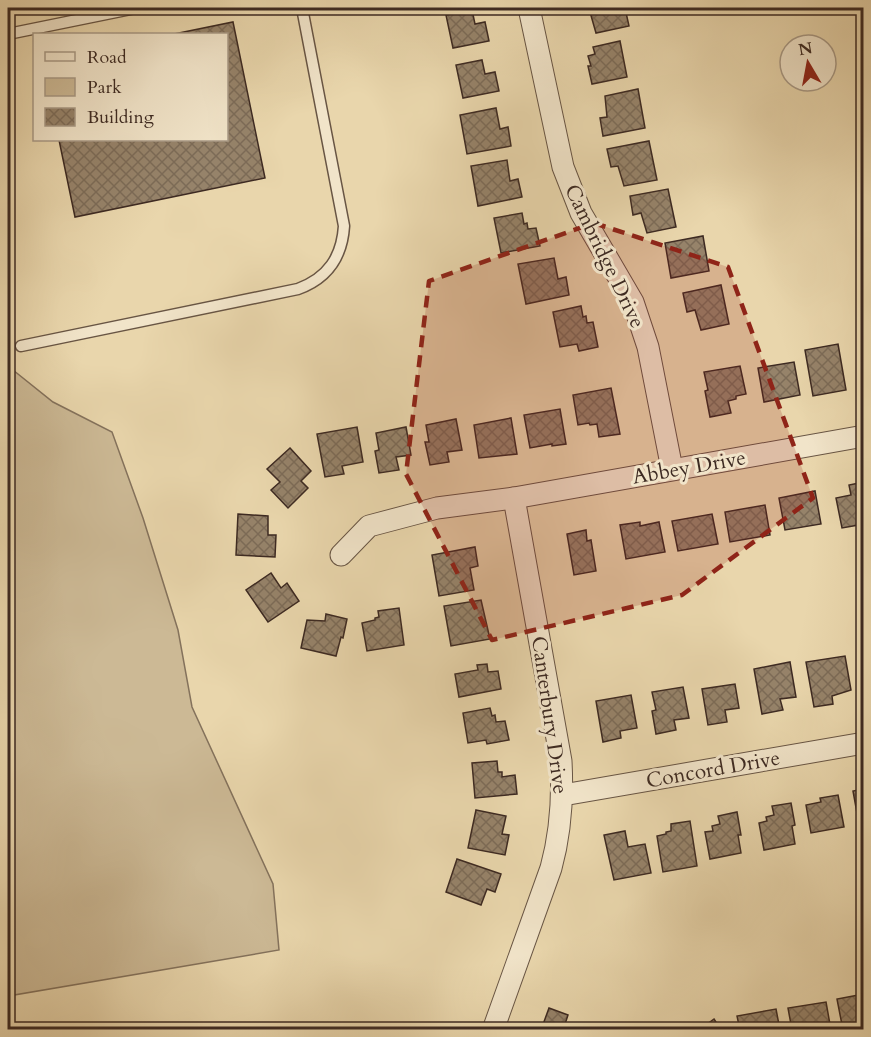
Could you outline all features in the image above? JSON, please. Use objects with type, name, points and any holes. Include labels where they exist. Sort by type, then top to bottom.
[{"type":"street","name":"Cambridge Drive","points":[[529,8],[563,167],[581,213],[633,302],[648,347],[672,470]]},
{"type":"street","name":"Abbey Drive","points":[[341,555],[369,526],[438,508],[514,498],[864,435]]},
{"type":"street","name":"Canterbury Drive","points":[[493,1029],[551,868],[559,837],[563,795],[561,761],[514,498]]},
{"type":"street","name":"Concord Drive","points":[[563,795],[864,742]]},
{"type":"lane","points":[[8,34],[136,8]]},
{"type":"lane","points":[[21,346],[298,289],[310,285],[334,264],[339,254],[344,226],[302,8]]},
{"type":"highlighted area","points":[[594,223],[728,267],[813,498],[682,595],[492,640],[406,474],[429,281]]},
{"type":"green space","points":[[8,366],[53,402],[112,432],[143,518],[178,630],[192,707],[273,884],[279,950],[8,996]]},
{"type":"building","points":[[581,8],[625,8],[629,26],[596,33],[590,12],[582,14]]},
{"type":"building","points":[[472,10],[475,24],[485,22],[489,41],[453,48],[446,15]]},
{"type":"building","points":[[233,22],[265,178],[75,217],[59,141],[228,141],[228,33],[179,33]]},
{"type":"building","points":[[620,41],[627,77],[592,84],[588,56],[595,54],[593,47]]},
{"type":"building","points":[[482,60],[485,74],[495,72],[499,91],[463,98],[456,65]]},
{"type":"building","points":[[638,89],[645,128],[603,136],[600,118],[607,117],[605,96]]},
{"type":"building","points":[[496,108],[500,129],[508,127],[511,146],[467,154],[460,115]]},
{"type":"building","points":[[649,141],[657,180],[624,186],[618,166],[611,167],[607,149]]},
{"type":"building","points":[[507,160],[510,181],[518,179],[522,197],[478,206],[471,166]]},
{"type":"building","points":[[668,189],[676,227],[647,233],[641,213],[633,215],[630,196]]},
{"type":"building","points":[[522,213],[524,224],[527,223],[528,229],[536,228],[540,246],[501,253],[494,218]]},
{"type":"building","points":[[703,236],[709,271],[671,278],[665,243]]},
{"type":"building","points":[[554,258],[558,279],[566,277],[569,295],[526,304],[518,264]]},
{"type":"building","points":[[721,285],[729,324],[701,330],[695,310],[687,312],[683,293]]},
{"type":"building","points":[[581,306],[587,323],[593,322],[598,347],[579,351],[577,344],[560,347],[553,312]]},
{"type":"building","points":[[838,344],[846,390],[813,396],[805,350]]},
{"type":"building","points":[[794,362],[800,395],[764,402],[758,368]]},
{"type":"building","points":[[740,366],[746,394],[728,401],[731,413],[710,417],[704,372]]},
{"type":"building","points":[[611,388],[620,434],[599,437],[597,424],[578,425],[573,395]]},
{"type":"building","points":[[560,409],[566,444],[530,448],[524,415]]},
{"type":"building","points":[[511,418],[517,454],[479,458],[474,425]]},
{"type":"building","points":[[456,419],[462,450],[447,452],[449,462],[430,465],[425,442],[429,442],[426,425]]},
{"type":"building","points":[[357,427],[363,462],[342,466],[344,474],[325,477],[317,434]]},
{"type":"building","points":[[406,427],[411,455],[396,457],[399,470],[379,473],[375,451],[379,450],[376,433]]},
{"type":"building","points":[[290,448],[311,471],[301,481],[308,488],[288,508],[271,490],[280,482],[267,469]]},
{"type":"building","points":[[864,482],[864,524],[842,528],[836,498],[851,495],[849,485]]},
{"type":"building","points":[[815,491],[821,524],[785,530],[779,498]]},
{"type":"building","points":[[765,505],[770,535],[730,542],[725,512]]},
{"type":"building","points":[[238,514],[268,516],[268,535],[276,535],[275,557],[236,555]]},
{"type":"building","points":[[712,514],[718,544],[678,551],[672,521]]},
{"type":"building","points":[[640,522],[640,526],[659,522],[665,552],[626,559],[620,525]]},
{"type":"building","points":[[586,530],[587,541],[591,540],[596,571],[574,575],[567,534]]},
{"type":"building","points":[[475,547],[478,566],[470,568],[474,590],[439,596],[432,555]]},
{"type":"building","points":[[271,573],[281,588],[287,583],[299,601],[268,622],[246,590]]},
{"type":"building","points":[[481,600],[490,639],[451,646],[444,606]]},
{"type":"building","points":[[399,608],[404,645],[367,651],[362,623],[379,617],[378,611]]},
{"type":"building","points":[[326,614],[347,619],[336,656],[301,648],[307,620],[325,621]]},
{"type":"building","points":[[845,656],[851,690],[832,696],[833,704],[814,707],[806,662]]},
{"type":"building","points":[[790,662],[796,697],[780,699],[783,710],[762,714],[754,669]]},
{"type":"building","points":[[487,664],[488,672],[498,671],[501,689],[459,697],[455,674],[478,670],[477,665]]},
{"type":"building","points":[[735,684],[739,708],[725,710],[727,722],[708,725],[702,689]]},
{"type":"building","points":[[683,687],[689,718],[674,720],[676,730],[656,734],[652,711],[656,710],[652,692]]},
{"type":"building","points":[[631,695],[637,728],[620,731],[621,738],[603,742],[596,701]]},
{"type":"building","points":[[490,708],[492,716],[495,715],[496,722],[505,721],[509,740],[487,744],[486,740],[468,743],[463,713]]},
{"type":"building","points":[[497,761],[498,772],[502,772],[502,777],[515,775],[517,794],[475,798],[472,763]]},
{"type":"building","points":[[864,789],[864,823],[859,824],[853,791]]},
{"type":"building","points":[[838,795],[844,827],[811,833],[806,805],[821,802],[820,798]]},
{"type":"building","points":[[791,803],[795,825],[792,826],[795,844],[764,850],[759,823],[767,821],[766,817],[774,815],[772,806]]},
{"type":"building","points":[[476,810],[506,816],[502,834],[509,835],[505,855],[468,848]]},
{"type":"building","points":[[737,812],[741,853],[710,859],[705,832],[713,831],[712,826],[720,824],[718,816]]},
{"type":"building","points":[[690,821],[697,866],[663,872],[657,836],[671,831],[671,824]]},
{"type":"building","points":[[625,831],[628,847],[645,844],[651,873],[614,880],[604,835]]},
{"type":"building","points":[[457,859],[501,874],[495,892],[487,889],[481,905],[446,892]]},
{"type":"building","points":[[864,994],[864,1030],[843,1030],[837,999]]},
{"type":"building","points":[[826,1002],[831,1030],[792,1030],[788,1008]]},
{"type":"building","points":[[549,1008],[568,1015],[563,1030],[541,1030]]},
{"type":"building","points":[[776,1009],[780,1030],[740,1030],[737,1016]]},
{"type":"building","points":[[714,1019],[721,1030],[699,1030]]}]
